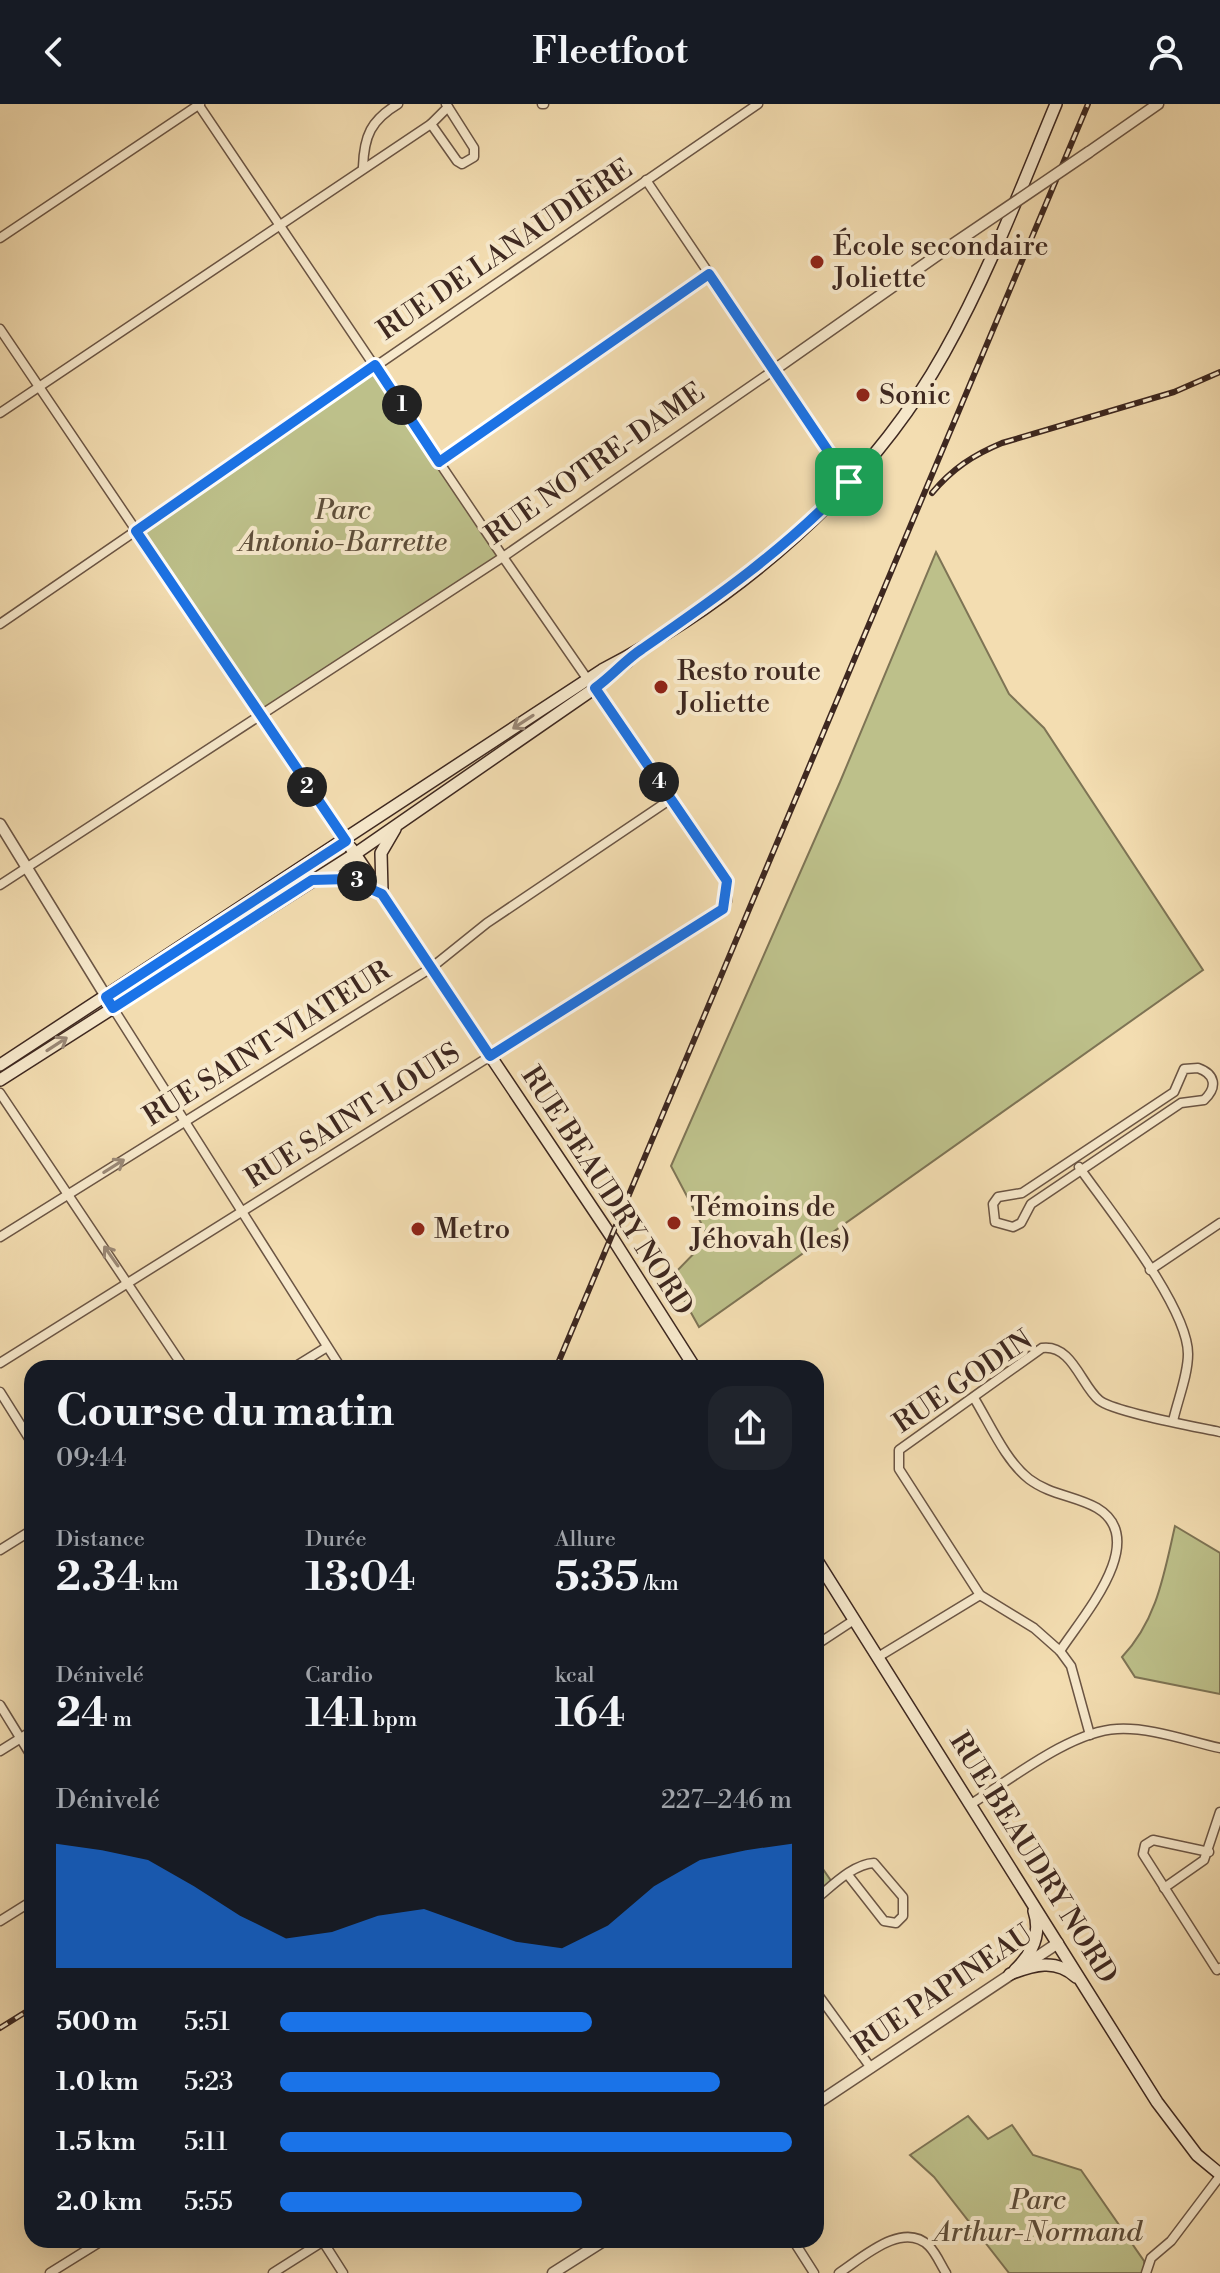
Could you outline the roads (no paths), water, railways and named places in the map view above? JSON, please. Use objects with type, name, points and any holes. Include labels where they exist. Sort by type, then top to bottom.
[{"type":"main road","points":[[0,1080],[355,854],[752,571],[789,541],[849,482],[907,411],[943,355],[983,276],[1056,104]]},
{"type":"main road","points":[[0,1065],[592,684]]},
{"type":"main road","points":[[312,880],[348,879],[382,894],[381,853],[403,819]]},
{"type":"main road","name":"RUE BEAUDRY NORD","points":[[346,841],[690,1360]]},
{"type":"main road","name":"RUE BEAUDRY NORD","points":[[824,1572],[1175,2129],[1220,2175]]},
{"type":"main road","points":[[1010,1974],[1026,1959],[1037,1936],[1037,1919],[1030,1899]]},
{"type":"main road","points":[[1010,1974],[1034,1964],[1064,1968],[1091,1997]]},
{"type":"street","points":[[0,238],[199,104],[503,557],[671,799]]},
{"type":"street","points":[[363,167],[363,149],[371,124],[398,104]]},
{"type":"street","name":"RUE DE LANAUDIÈRE","points":[[0,624],[758,104]]},
{"type":"street","name":"RUE NOTRE-DAME","points":[[0,885],[503,557],[1158,104]]},
{"type":"street","points":[[0,413],[279,223],[431,124],[447,105],[474,148],[474,157],[462,164],[457,161],[431,124]]},
{"type":"street","points":[[646,180],[849,482]]},
{"type":"street","points":[[439,462],[709,274]]},
{"type":"street","points":[[0,329],[346,841]]},
{"type":"street","name":"RUE SAINT-LOUIS","points":[[0,1363],[711,918],[727,901],[727,881],[671,799]]},
{"type":"street","name":"RUE SAINT-VIATEUR","points":[[0,1237],[431,968],[487,923],[671,799]]},
{"type":"street","points":[[0,824],[240,1213],[336,1360]]},
{"type":"street","points":[[1198,1068],[1211,1075],[1212,1091],[1204,1100],[1181,1103],[1081,1170],[1031,1204],[1021,1223],[1013,1227],[995,1222],[993,1204],[998,1197],[1022,1193],[1074,1160],[1174,1092],[1184,1069],[1198,1068]]},
{"type":"street","points":[[0,1093],[179,1360]]},
{"type":"street","points":[[1074,1160],[1150,1270],[1185,1333],[1188,1356],[1173,1421]]},
{"type":"street","points":[[1150,1270],[1220,1223]]},
{"type":"street","points":[[306,1360],[327,1347]]},
{"type":"street","name":"RUE GODIN","points":[[980,1595],[899,1469],[898,1458],[904,1443],[974,1398],[1042,1348],[1050,1347],[1066,1357],[1100,1402],[1220,1432]]},
{"type":"street","points":[[0,1392],[24,1430]]},
{"type":"street","points":[[974,1398],[1017,1467],[1028,1478],[1044,1489],[1094,1506],[1108,1516],[1115,1527],[1119,1543],[1114,1565],[1060,1651]]},
{"type":"street","points":[[0,1550],[24,1535]]},
{"type":"street","points":[[878,1657],[980,1595],[1034,1628],[1060,1651],[1071,1666],[1090,1735]]},
{"type":"street","points":[[824,1640],[854,1620]]},
{"type":"street","points":[[0,1705],[24,1745]]},
{"type":"street","points":[[971,1804],[1090,1735],[1132,1729],[1220,1748]]},
{"type":"street","points":[[0,1751],[24,1736]]},
{"type":"street","points":[[1164,1888],[1204,1860],[1220,1812]]},
{"type":"street","points":[[1209,1852],[1149,1841],[1143,1854],[1219,1969]]},
{"type":"street","points":[[824,1893],[848,1875],[867,1863],[879,1866],[903,1897],[903,1916],[896,1923],[884,1921],[848,1875]]},
{"type":"street","points":[[0,1921],[24,1906]]},
{"type":"street","name":"RUE PAPINEAU","points":[[824,2099],[1058,1943]]},
{"type":"street","points":[[824,2003],[871,2068]]},
{"type":"street","points":[[1146,2273],[1151,2258],[1171,2241],[1220,2175]]},
{"type":"street","points":[[839,2273],[892,2240],[918,2238],[930,2246],[946,2273]]},
{"type":"street","points":[[50,2273],[90,2248]]},
{"type":"street","points":[[273,2273],[311,2248]]},
{"type":"street","points":[[328,2248],[343,2273]]},
{"type":"street","points":[[553,2273],[592,2248]]},
{"type":"street","points":[[798,2248],[814,2273]]},
{"type":"railway","points":[[559,1360],[1088,104]]},
{"type":"railway","points":[[932,493],[964,464],[1002,443],[1174,392],[1220,372]]},
{"type":"railway","points":[[0,2028],[24,2013]]},
{"type":"place","name":"École secondaire Joliette","points":[[817,262]]},
{"type":"place","name":"Sonic","points":[[863,395]]},
{"type":"place","name":"Resto route Joliette","points":[[661,687]]},
{"type":"place","name":"Témoins de Jéhovah (les)","points":[[674,1223]]},
{"type":"place","name":"Metro","points":[[418,1229]]},
{"type":"park label","name":"Parc Antonio-Barrette","points":[[343,526]]},
{"type":"park label","name":"Parc Arthur-Normand","points":[[1038,2216]]}]
